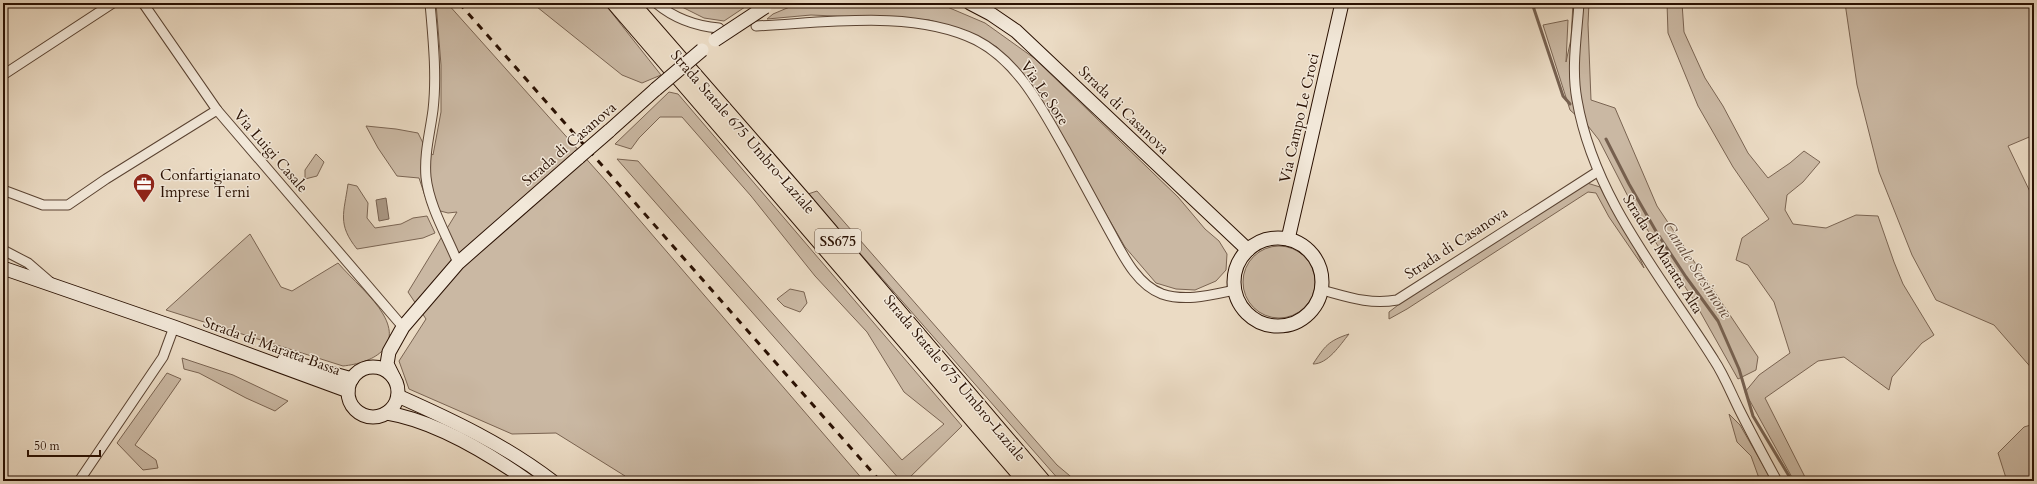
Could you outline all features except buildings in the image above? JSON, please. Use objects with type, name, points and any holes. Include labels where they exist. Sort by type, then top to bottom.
[{"type":"highway","name":"Strada Statale 675 Umbro-Laziale","points":[[615,3],[1026,481]]},
{"type":"highway","name":"Strada Statale 675 Umbro-Laziale","points":[[631,3],[818,218],[1042,481]]},
{"type":"street","points":[[3,75],[113,3]]},
{"type":"street","points":[[143,3],[217,110]]},
{"type":"street","points":[[430,3],[433,43],[433,102],[426,148],[426,178],[437,215],[458,263]]},
{"type":"street","points":[[656,3],[681,20],[717,34],[769,5]]},
{"type":"street","name":"Strada di Casanova","points":[[970,3],[1016,30],[1248,250]]},
{"type":"street","name":"Via Campo Le Croci","points":[[1288,239],[1342,3]]},
{"type":"street","name":"Strada di Maratta Alta","points":[[1579,3],[1575,63],[1576,98],[1583,129],[1597,172],[1622,220],[1715,362],[1752,436],[1777,481]]},
{"type":"street","name":"Via Le Sore","points":[[756,26],[878,20],[908,21],[939,28],[976,40],[1000,56],[1025,83],[1053,127],[1126,260],[1145,283],[1162,294],[1184,299],[1235,290]]},
{"type":"street","name":"Strada di Casanova","points":[[370,368],[389,352],[403,327],[458,263],[702,50],[717,34]]},
{"type":"street","name":"Via Luigi Casale","points":[[3,190],[43,205],[68,205],[106,179],[217,110],[403,327]]},
{"type":"street","name":"Strada di Casanova","points":[[1322,290],[1367,302],[1397,300],[1597,172]]},
{"type":"street","points":[[1288,239],[1303,246],[1315,258],[1321,273],[1322,290],[1316,304],[1307,316],[1293,323],[1278,326],[1264,323],[1250,316],[1243,309],[1235,290],[1236,268],[1248,250],[1267,240],[1288,239]]},
{"type":"street","name":"Strada di Maratta Bassa","points":[[3,250],[28,263],[55,287]]},
{"type":"street","name":"Strada di Maratta Bassa","points":[[3,268],[179,329],[348,391]]},
{"type":"street","points":[[79,481],[163,357],[179,329]]},
{"type":"street","name":"Strada di Maratta Bassa","points":[[179,329],[352,379]]},
{"type":"street","points":[[387,413],[396,402],[398,396],[398,389],[388,364],[389,352]]},
{"type":"street","points":[[370,368],[383,369],[394,378]]},
{"type":"street","name":"Strada di Maratta Bassa","points":[[370,368],[363,369],[352,379],[348,391],[352,406],[365,416],[380,416],[387,413],[407,416],[494,457],[528,481]]},
{"type":"street","points":[[398,396],[452,420],[496,444],[552,481]]},
{"type":"shaded area","points":[[436,3],[447,3],[606,181],[864,481],[630,481],[625,476],[556,433],[512,434],[409,389],[399,361],[426,319],[408,292],[457,212],[448,213],[429,208],[419,178],[397,176],[378,148],[366,126],[418,133],[426,149],[433,155],[441,112],[441,65]]},
{"type":"shaded area","points":[[532,3],[604,3],[661,75],[642,83],[622,75]]},
{"type":"shaded area","points":[[674,3],[751,3],[724,21],[704,18]]},
{"type":"shaded area","points":[[799,3],[938,3],[985,23],[1034,58],[1178,197],[1205,229],[1219,241],[1227,254],[1226,270],[1216,281],[1195,290],[1176,289],[1156,283],[1125,247],[1034,89],[997,47],[964,30],[929,20],[811,15],[767,19],[773,14]]},
{"type":"shaded area","points":[[1573,3],[1589,3],[1588,24],[1591,100],[1615,108],[1657,206],[1758,357],[1756,370],[1738,379],[1693,299],[1637,214],[1599,140],[1588,126],[1570,110],[1543,25],[1568,20],[1566,62],[1571,39]]},
{"type":"shaded area","points":[[1667,3],[1682,3],[1684,32],[1705,78],[1723,106],[1748,153],[1768,178],[1790,163],[1804,151],[1820,162],[1803,182],[1787,195],[1785,210],[1793,224],[1826,228],[1856,215],[1878,216],[1903,284],[1934,335],[1922,343],[1892,377],[1889,390],[1844,357],[1818,361],[1765,398],[1807,481],[1794,481],[1745,392],[1759,375],[1790,353],[1774,302],[1748,265],[1736,260],[1742,238],[1769,219],[1733,167],[1698,106],[1668,33]]},
{"type":"shaded area","points":[[1845,3],[2034,3],[2034,135],[2008,146],[2034,200],[2034,371],[1994,325],[1936,300],[1912,255],[1879,172],[1857,85]]},
{"type":"shaded area","points":[[669,92],[678,94],[962,426],[906,481],[901,481],[617,159],[638,161],[902,460],[944,424],[904,392],[867,332],[815,276],[751,196],[682,117],[660,117],[639,138],[631,149],[615,144]]},
{"type":"shaded area","points":[[316,154],[324,162],[317,176],[305,179],[305,170]]},
{"type":"shaded area","points":[[1587,183],[1600,187],[1634,247],[1644,268],[1609,217],[1596,193],[1588,192],[1407,309],[1389,319],[1389,312],[1406,299]]},
{"type":"shaded area","points":[[348,184],[357,186],[368,203],[367,218],[375,228],[401,224],[413,218],[427,216],[435,233],[423,238],[357,249],[344,225],[344,211]]},
{"type":"shaded area","points":[[817,191],[1057,465],[1076,481],[1060,481],[808,194]]},
{"type":"shaded area","points":[[386,198],[389,219],[379,221],[376,200]]},
{"type":"shaded area","points":[[250,234],[281,287],[292,291],[338,263],[368,295],[383,314],[388,326],[389,336],[387,345],[374,357],[343,366],[166,310]]},
{"type":"shaded area","points":[[1279,246],[1299,252],[1309,262],[1315,282],[1309,302],[1299,312],[1279,318],[1259,312],[1249,302],[1243,282],[1249,262],[1259,252]]},
{"type":"shaded area","points":[[790,289],[804,292],[807,303],[800,312],[784,306],[777,299]]},
{"type":"shaded area","points":[[1349,334],[1329,357],[1324,361],[1313,364],[1328,345],[1336,339]]},
{"type":"shaded area","points":[[182,358],[233,375],[288,401],[275,411],[246,398],[199,373],[184,369]]},
{"type":"shaded area","points":[[167,373],[181,379],[135,445],[156,460],[158,468],[143,470],[117,443]]},
{"type":"shaded area","points":[[1729,414],[1740,425],[1772,481],[1760,481],[1751,456],[1737,442]]},
{"type":"shaded area","points":[[2034,424],[2034,472],[2024,481],[2006,478],[1998,453],[2024,427]]},
{"type":"waterway","name":"Canale Sersimone","points":[[1532,3],[1563,96],[1570,104]]},
{"type":"waterway","name":"Canale Sersimone","points":[[1606,139],[1629,184],[1657,233],[1686,277],[1718,321],[1739,369],[1753,416],[1792,481]]},
{"type":"railway","points":[[459,3],[880,481]]},
{"type":"place","name":"Confartigianato Imprese Terni","points":[[144,204]]}]
